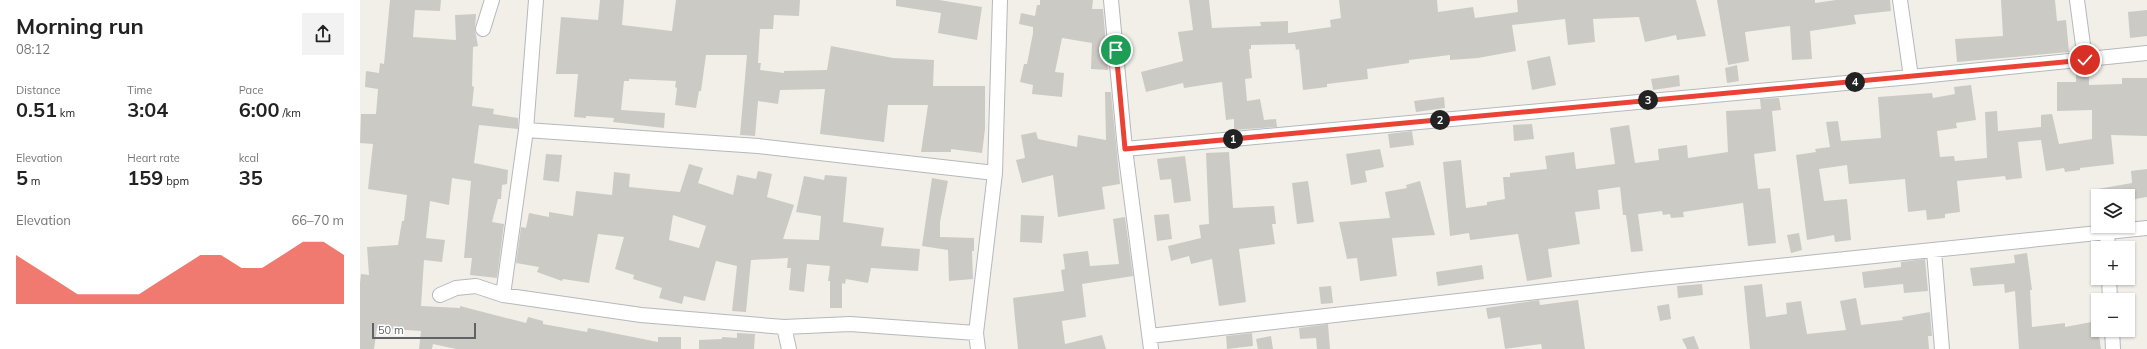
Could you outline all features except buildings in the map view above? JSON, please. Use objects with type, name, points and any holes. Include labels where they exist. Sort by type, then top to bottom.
[{"type":"street","points":[[483,29],[492,0]]},
{"type":"street","points":[[503,295],[526,130],[536,0]]},
{"type":"street","points":[[978,349],[976,333],[995,173],[1000,0]]},
{"type":"street","points":[[1111,0],[1125,149],[1150,343],[1651,279],[2098,233]]},
{"type":"street","points":[[1900,0],[1911,77]]},
{"type":"street","points":[[2077,0],[2085,60]]},
{"type":"street","points":[[1125,149],[1911,77],[2147,53]]},
{"type":"street","points":[[526,130],[758,146],[995,173]]},
{"type":"street","points":[[2135,229],[2147,228]]},
{"type":"street","points":[[1934,251],[1942,349]]},
{"type":"street","points":[[440,295],[456,288],[476,286],[503,295],[641,315],[784,327],[850,324],[976,333]]},
{"type":"street","points":[[784,327],[789,349]]},
{"type":"street","points":[[2112,337],[2113,349]]},
{"type":"route","points":[[1116,50],[1125,149],[2085,60]]}]
